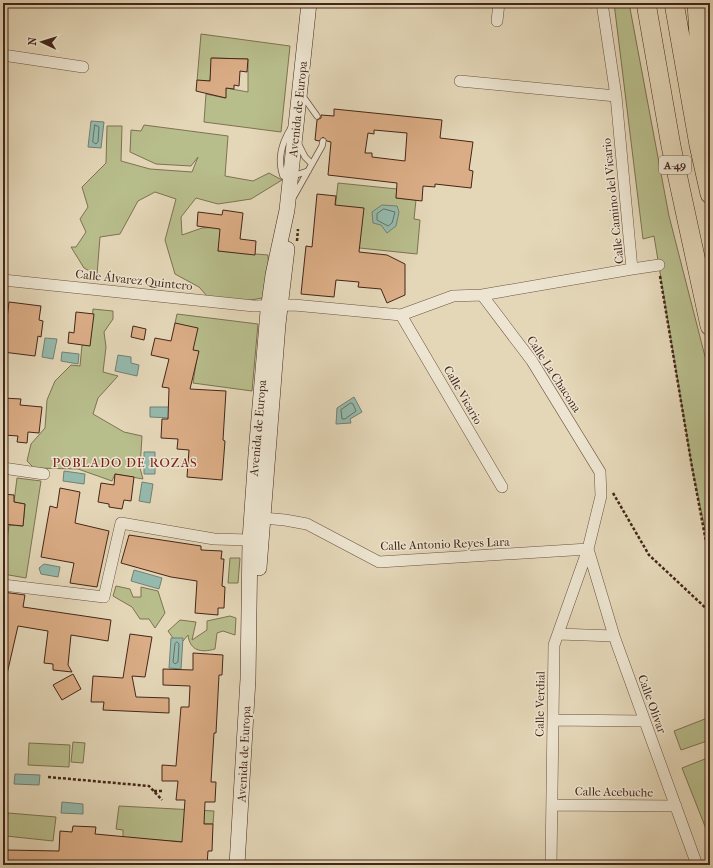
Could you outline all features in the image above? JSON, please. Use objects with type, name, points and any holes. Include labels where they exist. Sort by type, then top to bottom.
[{"type":"highway","name":"A-49","points":[[646,3],[671,146],[710,326]]},
{"type":"highway","name":"A-49","points":[[674,3],[699,144],[710,194]]},
{"type":"highway","points":[[698,3],[700,52],[706,99],[699,144]]},
{"type":"main road","name":"Avenida de Europa","points":[[250,642],[256,602],[270,421],[266,406],[273,316],[287,249],[287,211],[309,3]]},
{"type":"main road","name":"Avenida de Europa","points":[[237,865],[250,642],[250,540],[254,479],[275,305],[273,275],[287,211]]},
{"type":"main road","points":[[254,479],[259,491],[258,513],[263,518]]},
{"type":"street","points":[[497,21],[499,3]]},
{"type":"street","name":"Calle Camino del Vicario","points":[[401,315],[453,296],[482,295],[632,269],[616,96],[602,6]]},
{"type":"street","points":[[3,56],[83,67]]},
{"type":"street","points":[[460,81],[616,96]]},
{"type":"street","points":[[632,269],[658,265]]},
{"type":"street","name":"Calle Álvarez Quintero","points":[[3,280],[401,315]]},
{"type":"street","name":"Calle La Chacona","points":[[482,295],[532,361],[600,472],[601,496],[588,550]]},
{"type":"street","name":"Calle Vicario","points":[[401,315],[502,487]]},
{"type":"street","points":[[3,468],[44,474]]},
{"type":"street","name":"Calle Antonio Reyes Lara","points":[[263,518],[307,524],[379,562],[588,550]]},
{"type":"street","points":[[3,585],[104,597],[121,523],[214,540],[250,540]]},
{"type":"street","name":"Calle Verdial","points":[[551,865],[554,645],[588,550]]},
{"type":"street","name":"Calle Olivar","points":[[588,550],[614,636],[697,865]]},
{"type":"street","points":[[558,634],[614,636]]},
{"type":"street","points":[[553,720],[644,721]]},
{"type":"street","name":"Calle Acebuche","points":[[552,805],[676,806]]},
{"type":"lane","points":[[300,92],[317,116]]},
{"type":"lane","points":[[297,118],[282,141],[279,166],[283,176],[290,178],[308,171]]},
{"type":"lane","points":[[295,136],[305,157],[312,164]]},
{"type":"lane","points":[[287,211],[322,146],[323,141]]},
{"type":"path","points":[[560,3],[602,6]]},
{"type":"path","points":[[658,265],[692,468],[710,563]]},
{"type":"path","points":[[600,472],[649,555],[710,612]]},
{"type":"path","points":[[48,777],[149,786],[162,800]]},
{"type":"path","points":[[153,791],[164,791]]},
{"type":"green space","points":[[614,3],[629,3],[669,216],[710,376],[710,553],[692,467],[654,236],[643,239]]},
{"type":"green space","points":[[201,34],[290,46],[281,132],[204,122],[206,94],[225,98],[226,88],[248,92],[248,59],[212,58],[210,81],[197,81]]},
{"type":"green space","points":[[144,125],[228,136],[225,176],[253,181],[269,173],[282,180],[251,199],[218,204],[196,198],[181,217],[182,235],[202,228],[222,227],[218,251],[268,255],[269,280],[262,298],[216,306],[199,287],[175,274],[165,240],[176,199],[155,192],[138,201],[120,234],[100,237],[97,275],[84,268],[71,247],[76,247],[86,232],[80,219],[88,207],[82,187],[106,163],[107,126],[122,126],[121,161],[150,169],[192,172],[198,157],[191,166],[156,164],[130,152],[131,130],[141,131]]},
{"type":"green space","points":[[338,183],[397,189],[396,198],[416,200],[414,219],[420,220],[417,254],[331,245]]},
{"type":"green space","points":[[93,309],[113,311],[113,319],[104,332],[106,347],[103,372],[118,376],[98,398],[93,414],[124,432],[142,436],[140,468],[143,479],[115,474],[112,481],[78,469],[34,468],[27,461],[31,444],[45,428],[47,400],[55,381],[71,365],[80,366],[82,345],[90,345]]},
{"type":"green space","points":[[177,314],[258,324],[252,391],[193,383],[198,351],[193,350],[175,323]]},
{"type":"green space","points":[[17,478],[41,481],[26,578],[3,574],[3,541],[7,541],[9,525],[23,526],[25,504],[14,502]]},
{"type":"green space","points":[[230,558],[240,558],[238,583],[228,583]]},
{"type":"green space","points":[[116,586],[130,589],[133,597],[141,597],[141,587],[158,591],[165,613],[155,628],[149,619],[140,619],[132,607],[113,596]]},
{"type":"green space","points":[[230,616],[236,618],[235,635],[223,631],[217,633],[215,649],[205,651],[197,650],[191,644],[188,635],[183,641],[173,638],[168,631],[180,620],[196,622],[192,640],[207,630],[207,621]]},
{"type":"green space","points":[[710,717],[710,740],[681,750],[674,731]]},
{"type":"green space","points":[[73,742],[85,743],[83,763],[71,762]]},
{"type":"green space","points":[[29,743],[70,745],[69,767],[28,765]]},
{"type":"green space","points":[[710,757],[710,839],[682,768]]},
{"type":"green space","points":[[119,806],[214,811],[213,824],[204,824],[189,842],[123,838],[123,830],[116,829]]},
{"type":"green space","points":[[8,813],[56,817],[53,841],[6,836]]},
{"type":"water","points":[[91,121],[104,122],[101,148],[88,147]]},
{"type":"water","points":[[382,205],[397,206],[399,212],[396,226],[387,233],[381,225],[373,223],[372,212]]},
{"type":"water","points":[[45,338],[57,339],[53,359],[42,357]]},
{"type":"water","points":[[62,352],[79,354],[78,364],[61,361]]},
{"type":"water","points":[[118,355],[131,357],[131,363],[139,365],[137,376],[115,371]]},
{"type":"water","points":[[354,397],[362,412],[350,419],[351,423],[336,424],[337,408]]},
{"type":"water","points":[[150,407],[171,407],[171,418],[150,417]]},
{"type":"water","points":[[144,452],[155,452],[155,474],[144,474]]},
{"type":"water","points":[[64,471],[85,474],[84,484],[63,481]]},
{"type":"water","points":[[142,482],[153,484],[150,503],[139,501]]},
{"type":"water","points":[[44,564],[60,567],[58,577],[41,574],[39,568]]},
{"type":"water","points":[[134,570],[162,578],[159,589],[131,581]]},
{"type":"water","points":[[171,638],[183,638],[181,669],[169,668]]},
{"type":"water","points":[[15,774],[40,775],[39,785],[14,784]]},
{"type":"water","points":[[62,802],[83,804],[83,814],[61,813]]},
{"type":"building","points":[[211,58],[248,59],[247,72],[240,71],[239,86],[234,85],[234,89],[226,88],[226,98],[196,91],[197,80],[210,81]]},
{"type":"building","points":[[334,109],[442,120],[440,138],[473,142],[469,170],[473,171],[471,188],[435,184],[435,187],[423,186],[422,201],[396,198],[397,183],[328,175],[331,142],[327,141],[323,137],[319,141],[315,140],[317,120],[321,118],[321,115],[334,116]],"holes":[[[374,130],[407,133],[405,161],[372,157],[372,153],[365,153],[368,133],[374,134]]]},
{"type":"building","points":[[317,194],[336,196],[335,205],[364,208],[359,252],[387,255],[405,264],[405,295],[387,303],[381,289],[358,287],[359,282],[336,280],[334,297],[301,294],[306,246],[312,247]]},
{"type":"building","points":[[223,210],[243,213],[240,239],[256,241],[255,255],[218,251],[220,229],[197,226],[198,212],[222,215]]},
{"type":"building","points":[[9,302],[41,306],[39,320],[43,321],[41,337],[38,336],[35,356],[3,352]]},
{"type":"building","points":[[76,312],[94,314],[90,346],[68,343],[69,332],[74,333]]},
{"type":"building","points":[[175,323],[198,328],[193,350],[199,351],[190,389],[226,391],[223,440],[225,441],[222,480],[187,477],[189,450],[177,449],[178,439],[161,438],[162,419],[168,419],[169,388],[162,387],[169,359],[151,355],[155,338],[171,341]]},
{"type":"building","points":[[133,326],[146,329],[144,340],[131,337]]},
{"type":"building","points":[[3,398],[21,399],[20,405],[42,407],[39,433],[28,432],[27,443],[17,442],[18,436],[4,435]]},
{"type":"building","points":[[115,474],[134,477],[131,501],[124,500],[122,509],[109,507],[109,504],[98,502],[101,483],[114,485]]},
{"type":"building","points":[[60,488],[80,492],[75,523],[109,531],[97,587],[70,583],[74,563],[41,557],[50,506],[57,508]]},
{"type":"building","points":[[3,494],[14,495],[14,502],[25,504],[23,526],[3,524]]},
{"type":"building","points":[[129,535],[201,546],[201,550],[222,551],[221,559],[224,559],[222,586],[225,587],[224,608],[218,608],[218,615],[195,613],[197,581],[171,577],[121,563]]},
{"type":"building","points":[[3,592],[25,595],[23,607],[111,620],[108,641],[71,635],[68,665],[72,672],[53,670],[53,664],[44,663],[48,631],[18,626],[7,674],[3,673]]},
{"type":"building","points":[[130,634],[152,637],[145,677],[132,676],[136,697],[169,698],[169,713],[103,710],[104,702],[91,702],[93,676],[123,678]]},
{"type":"building","points":[[193,653],[223,655],[222,675],[219,675],[216,733],[214,733],[211,782],[216,782],[215,802],[205,802],[204,824],[213,824],[212,851],[208,851],[207,865],[5,865],[5,850],[59,851],[60,831],[72,832],[73,826],[96,827],[95,834],[182,842],[185,800],[176,800],[178,781],[162,781],[162,765],[176,766],[181,707],[189,707],[190,686],[163,685],[163,669],[193,670]]},
{"type":"building","points":[[73,674],[81,689],[62,700],[53,685]]},
{"type":"district","name":"POBLADO DE ROZAS","points":[[125,462]]}]
